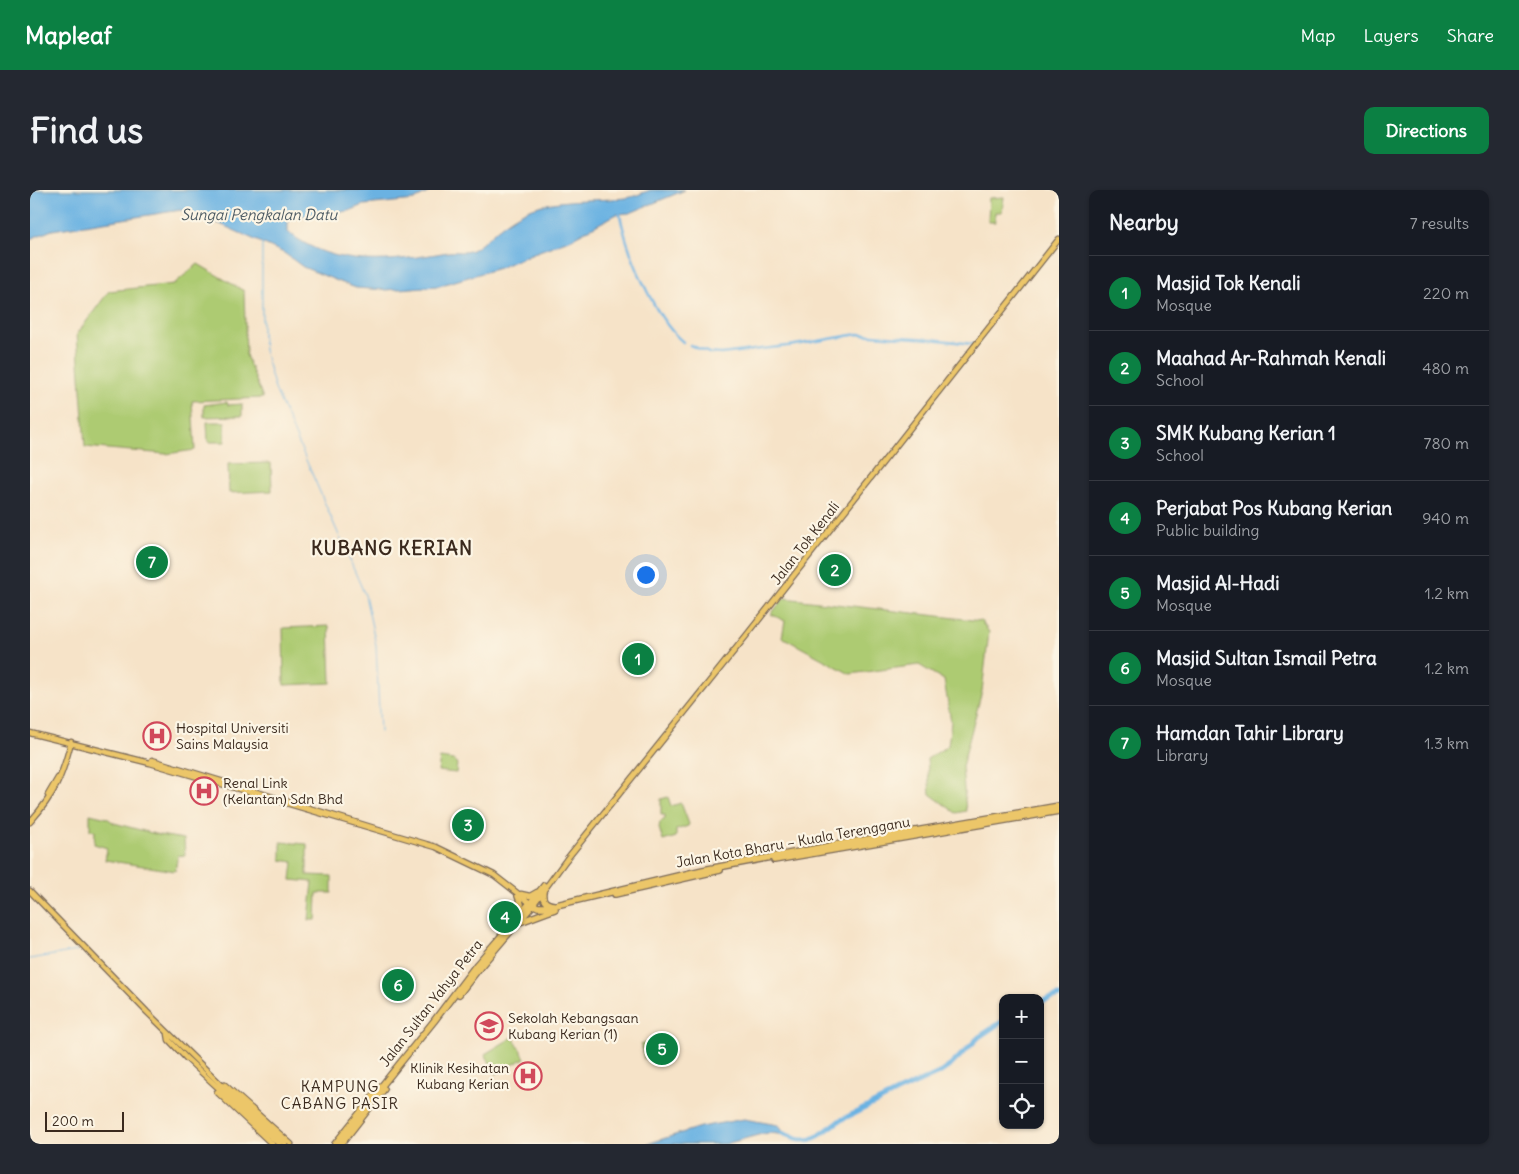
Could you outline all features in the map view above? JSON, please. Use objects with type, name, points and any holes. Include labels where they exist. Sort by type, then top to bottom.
[{"type":"highway","name":"Jalan Kota Bharu – Kuala Terengganu","points":[[994,820],[1059,806]]},
{"type":"highway","name":"Jalan Kota Bharu – Kuala Terengganu","points":[[531,905],[555,907],[703,870],[835,845],[1059,811]]},
{"type":"highway","points":[[544,889],[543,899],[555,907]]},
{"type":"highway","points":[[516,922],[521,906],[518,893]]},
{"type":"highway","name":"Jalan Sultan Yahya Petra","points":[[334,1144],[434,1021],[477,964],[531,905]]},
{"type":"highway","points":[[516,922],[555,907]]},
{"type":"highway","name":"Jalan Sultan Yahya Petra","points":[[340,1144],[516,922]]},
{"type":"main road","name":"Jalan Tok Kenali","points":[[544,889],[1059,239]]},
{"type":"main road","points":[[30,733],[179,768],[362,823],[441,849],[494,875],[531,905]]},
{"type":"main road","points":[[70,742],[150,763],[360,826],[376,829]]},
{"type":"main road","points":[[30,822],[44,805],[62,775],[70,742]]},
{"type":"main road","points":[[30,817],[42,804],[57,778],[70,742]]},
{"type":"main road","points":[[69,751],[73,747],[80,746]]},
{"type":"main road","points":[[518,893],[530,896],[544,889]]},
{"type":"main road","name":"Jalan Sultan Yahya Petra","points":[[531,905],[544,889]]},
{"type":"main road","points":[[30,890],[168,1034],[202,1076],[272,1144]]},
{"type":"main road","points":[[188,1057],[279,1144]]},
{"type":"main road","points":[[188,1057],[291,1144]]},
{"type":"main road","points":[[239,1105],[285,1144]]},
{"type":"green space","points":[[1004,197],[1002,212],[995,212],[995,222],[988,222],[989,198]]},
{"type":"green space","points":[[198,264],[244,291],[246,355],[263,398],[192,401],[195,450],[166,454],[85,447],[77,334],[109,291],[174,284]]},
{"type":"green space","points":[[227,402],[228,405],[242,404],[242,416],[204,417],[204,405]]},
{"type":"green space","points":[[207,422],[225,422],[225,442],[208,442]]},
{"type":"green space","points":[[271,463],[272,491],[229,493],[228,464]]},
{"type":"green space","points":[[784,598],[981,621],[989,632],[982,691],[962,767],[966,811],[956,813],[930,794],[927,759],[948,746],[951,722],[944,680],[919,665],[850,674],[782,637],[785,621],[771,614]]},
{"type":"green space","points":[[329,626],[331,683],[284,685],[283,628]]},
{"type":"green space","points":[[440,758],[453,760],[457,763],[456,773],[438,771]]},
{"type":"green space","points":[[668,797],[671,806],[681,803],[689,824],[676,830],[676,837],[663,841],[659,828],[660,822],[665,819],[665,815],[661,815],[661,799]]},
{"type":"green space","points":[[90,814],[107,818],[114,823],[159,835],[184,839],[185,856],[178,855],[175,871],[105,860],[107,848],[94,844],[95,831],[90,830]]},
{"type":"green space","points":[[281,842],[307,844],[307,875],[332,876],[332,893],[317,893],[316,920],[309,920],[313,882],[291,880],[293,862],[281,860]]},
{"type":"green space","points":[[513,1037],[525,1058],[496,1074],[485,1054]]},
{"type":"green space","points":[[658,1042],[659,1059],[644,1059],[641,1044]]},
{"type":"water","name":"Sungai Pengkalan Datu","points":[[30,190],[433,190],[414,200],[364,205],[349,211],[294,217],[288,222],[288,232],[306,244],[325,253],[345,258],[385,260],[470,251],[515,216],[550,203],[626,198],[651,190],[685,190],[630,213],[617,214],[569,240],[499,268],[438,286],[385,290],[356,288],[340,282],[303,267],[284,253],[220,224],[181,210],[52,230],[30,239]]},
{"type":"water","points":[[744,1119],[778,1125],[786,1135],[762,1134],[725,1144],[647,1144],[700,1127]]},
{"type":"waterway","points":[[619,210],[634,262],[651,300],[672,331],[683,342]]},
{"type":"waterway","points":[[262,242],[262,330],[264,350],[275,389],[365,595],[376,645],[380,732]]},
{"type":"waterway","points":[[789,346],[858,334],[973,344]]},
{"type":"waterway","points":[[690,345],[709,353],[721,354],[787,346]]},
{"type":"waterway","points":[[30,959],[77,951]]},
{"type":"waterway","points":[[1044,1001],[1059,996]]},
{"type":"waterway","points":[[782,1133],[800,1140],[810,1140],[820,1135],[839,1121],[941,1072],[951,1065],[979,1037],[999,1024]]},
{"type":"place","name":"Hamdan Tahir Library","points":[[152,562]]},
{"type":"place","name":"Maahad Ar-Rahmah Kenali","points":[[835,570]]},
{"type":"place","name":"Masjid Tok Kenali","points":[[638,659]]},
{"type":"place","name":"Hospital Universiti Sains Malaysia","points":[[157,736]]},
{"type":"place","name":"Renal Link (Kelantan) Sdn Bhd","points":[[204,791]]},
{"type":"place","name":"SMK Kubang Kerian 1","points":[[468,825]]},
{"type":"place","name":"Perjabat Pos Kubang Kerian","points":[[505,917]]},
{"type":"place","name":"Masjid Sultan Ismail Petra","points":[[398,985]]},
{"type":"place","name":"Sekolah Kebangsaan Kubang Kerian (1)","points":[[489,1026]]},
{"type":"place","name":"Masjid Al-Hadi","points":[[662,1049]]},
{"type":"place","name":"Klinik Kesihatan Kubang Kerian","points":[[528,1076]]},
{"type":"district","name":"KUBANG KERIAN","points":[[392,548]]},
{"type":"district","name":"KAMPUNG CABANG PASIR","points":[[340,1096]]}]
